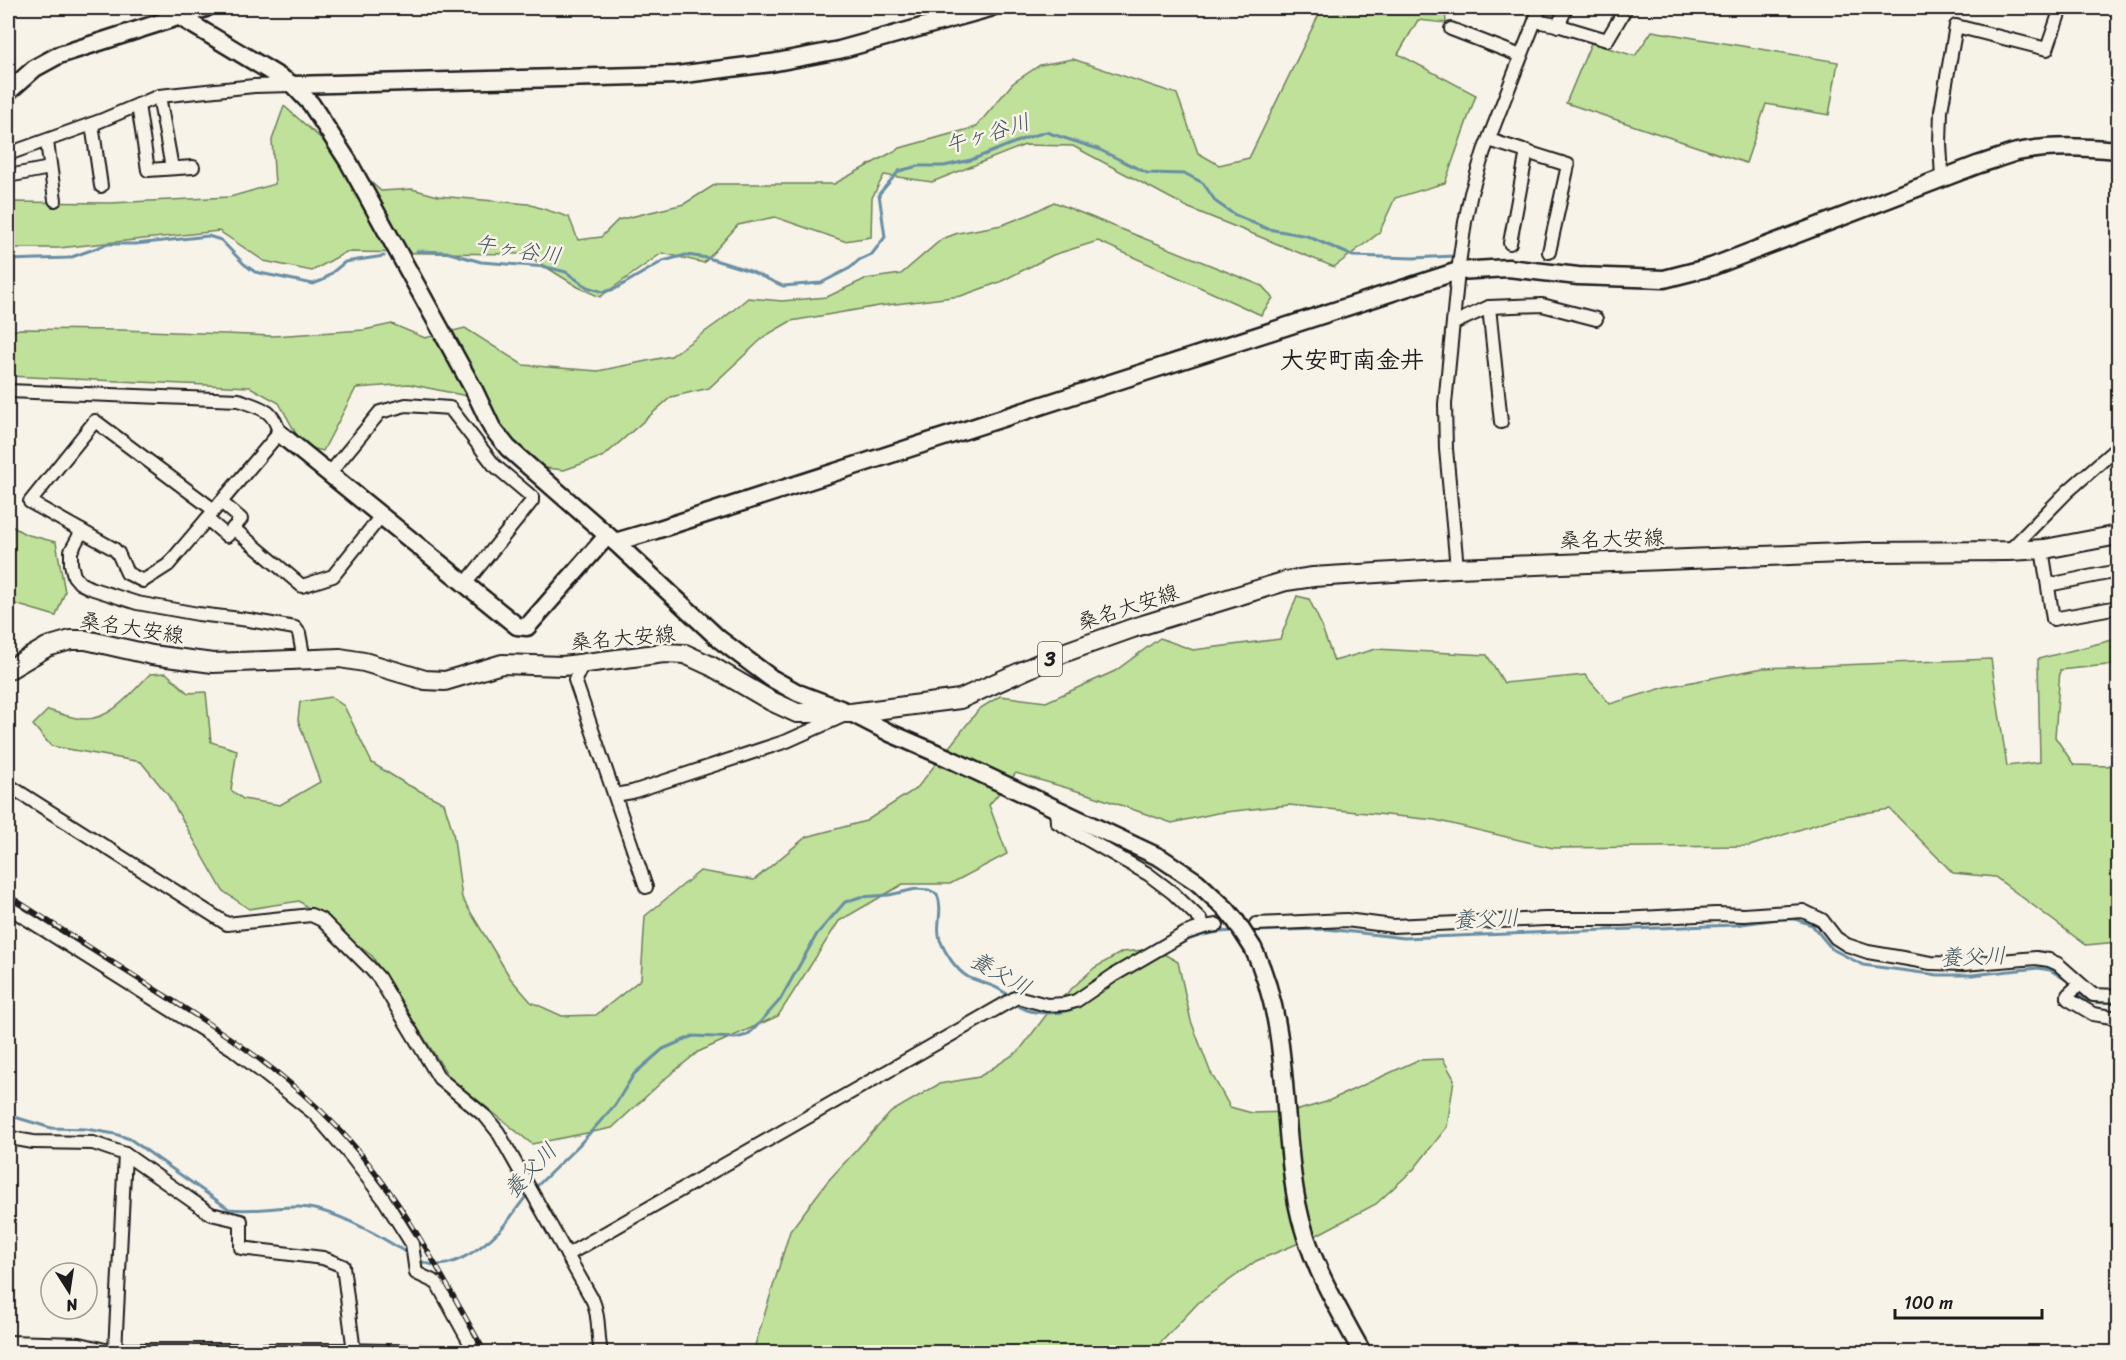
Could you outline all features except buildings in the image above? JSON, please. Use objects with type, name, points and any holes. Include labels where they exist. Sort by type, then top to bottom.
[{"type":"main road","name":"桑名大安線","points":[[8,670],[41,650],[71,640],[86,640],[152,655],[213,663],[340,658],[356,660],[425,680],[446,681],[502,664],[563,666],[664,653],[685,654],[797,713],[851,713],[960,699],[1073,649],[1133,628],[1286,581],[1313,577],[1457,568],[1868,552],[2009,551],[2042,549],[2118,535]]},
{"type":"street","points":[[165,8],[294,85],[312,104],[348,161],[474,390],[492,428],[508,448],[719,639],[771,678],[798,693],[851,713],[1161,858],[1186,874],[1226,909],[1246,936],[1266,975],[1275,1012],[1281,1047],[1295,1185],[1306,1242],[1318,1272],[1362,1353]]},
{"type":"street","points":[[8,92],[35,68],[59,55],[206,8]]},
{"type":"street","points":[[8,154],[47,142],[159,96],[254,86],[677,75],[771,63],[839,50],[990,8]]},
{"type":"street","points":[[1457,568],[1446,449],[1445,404],[1458,271],[1471,193],[1488,140],[1540,8]]},
{"type":"street","points":[[1558,26],[1566,8]]},
{"type":"street","points":[[1535,21],[1607,40],[1626,8]]},
{"type":"street","points":[[1942,178],[1941,111],[1956,26],[2048,49],[2061,8]]},
{"type":"street","points":[[1451,28],[1521,56]]},
{"type":"street","points":[[159,96],[172,168]]},
{"type":"street","points":[[138,105],[148,170],[192,167]]},
{"type":"street","points":[[92,124],[101,186]]},
{"type":"street","points":[[1488,140],[1568,165],[1549,252]]},
{"type":"street","points":[[47,142],[55,200]]},
{"type":"street","points":[[8,391],[239,400],[269,412],[276,420],[279,433],[517,626],[527,627],[611,539],[656,530],[1458,271],[1508,268],[1578,276],[1664,279],[1711,267],[1942,178],[2018,152],[2050,148],[2118,150]]},
{"type":"street","points":[[1510,243],[1527,151]]},
{"type":"street","points":[[8,176],[50,168]]},
{"type":"street","points":[[1454,323],[1489,307],[1542,304],[1596,319]]},
{"type":"street","points":[[1489,307],[1500,422]]},
{"type":"street","points":[[329,474],[380,412],[406,405],[450,408],[494,465],[532,497],[532,501],[465,584]]},
{"type":"street","points":[[214,511],[227,536],[241,519],[214,511],[95,422],[30,502],[114,549],[127,573],[143,581],[168,565],[214,511],[279,433]]},
{"type":"street","points":[[2009,551],[2068,491],[2118,447]]},
{"type":"street","points":[[233,528],[302,586],[333,576],[381,516]]},
{"type":"street","points":[[82,531],[71,551],[74,576],[80,583],[137,603],[296,628],[304,660]]},
{"type":"street","points":[[2042,549],[2053,619],[2118,607]]},
{"type":"street","points":[[2048,585],[2118,571]]},
{"type":"street","points":[[582,664],[575,680],[646,887]]},
{"type":"street","points":[[615,795],[632,792],[787,741],[851,713]]},
{"type":"street","points":[[8,785],[227,924],[311,915],[322,920],[356,952],[379,978],[439,1078],[492,1124],[597,1311],[598,1340],[602,1353]]},
{"type":"street","points":[[1060,811],[1057,822],[1164,886],[1201,920],[1204,927]]},
{"type":"street","points":[[8,907],[233,1049],[315,1114],[383,1198],[412,1244],[416,1273],[437,1283],[470,1343],[472,1353]]},
{"type":"street","points":[[1256,924],[1346,920],[1393,926],[1545,919],[1744,915],[1803,911],[1822,920],[1836,938],[1846,945],[1868,952],[1931,963],[1964,964],[2036,958],[2049,960],[2058,964],[2093,995],[2118,996]]},
{"type":"street","points":[[567,1255],[1017,997],[1047,1005],[1076,1001],[1114,975],[1186,933],[1204,927],[1217,926]]},
{"type":"street","points":[[2079,985],[2067,997],[2073,1003],[2087,1012],[2118,1018]]},
{"type":"street","points":[[8,1136],[33,1142],[93,1143],[125,1154],[211,1214],[242,1221],[241,1248],[323,1258],[343,1266],[353,1352]]},
{"type":"street","points":[[109,1351],[125,1154]]},
{"type":"street","points":[[8,1342],[80,1344],[109,1351],[434,1353]]},
{"type":"green space","points":[[1322,8],[1445,8],[1446,23],[1418,20],[1398,54],[1476,95],[1445,183],[1395,198],[1379,233],[1334,267],[1189,208],[1073,146],[1025,145],[932,182],[884,175],[872,198],[871,237],[844,241],[775,217],[738,225],[704,263],[662,253],[600,297],[578,287],[525,254],[346,252],[312,271],[264,261],[219,231],[59,248],[8,248],[8,202],[110,203],[230,197],[275,184],[272,140],[284,106],[381,191],[412,189],[438,196],[528,204],[569,217],[578,240],[601,237],[618,220],[684,204],[716,184],[834,184],[900,148],[976,127],[1013,83],[1040,65],[1073,59],[1177,94],[1198,153],[1219,165],[1249,158]]},
{"type":"green space","points":[[1652,31],[1838,62],[1829,115],[1766,104],[1746,163],[1566,103],[1591,43],[1635,56]]},
{"type":"green space","points":[[1054,202],[1262,286],[1273,298],[1261,315],[1098,241],[1053,255],[1000,282],[961,296],[879,306],[791,321],[765,336],[709,388],[671,397],[604,456],[564,470],[528,466],[486,400],[409,384],[356,388],[323,451],[303,446],[279,403],[250,387],[8,376],[8,332],[20,329],[122,330],[273,336],[364,330],[392,324],[425,338],[465,328],[523,365],[598,371],[671,356],[748,298],[782,301],[827,297],[865,279],[901,274],[942,239],[958,233],[1002,225]]},
{"type":"green space","points":[[8,524],[25,534],[56,542],[65,592],[56,616],[8,602]]},
{"type":"green space","points":[[1297,596],[1309,599],[1334,661],[1376,649],[1487,655],[1504,683],[1585,675],[1610,704],[1666,687],[1763,668],[1991,659],[2007,766],[2040,762],[2038,659],[2116,639],[2117,664],[2060,670],[2055,737],[2074,765],[2108,766],[2118,758],[2118,942],[2086,945],[1995,877],[1953,873],[1890,809],[1838,817],[1750,846],[1553,848],[1435,820],[1289,805],[1217,813],[1172,823],[1091,795],[1016,773],[989,805],[1007,854],[950,884],[903,884],[839,921],[778,1016],[698,1052],[612,1128],[532,1144],[449,1077],[372,956],[299,901],[249,909],[223,891],[168,795],[141,762],[51,746],[33,725],[48,710],[80,719],[95,718],[113,710],[150,674],[166,673],[188,693],[206,692],[211,742],[237,750],[231,790],[243,799],[280,805],[320,782],[298,720],[300,702],[331,697],[344,706],[372,763],[406,784],[444,803],[453,832],[462,898],[511,979],[531,1002],[562,1016],[596,1015],[641,979],[645,916],[700,871],[754,880],[806,837],[866,821],[917,788],[979,709],[1000,696],[1046,702],[1115,671],[1160,638],[1193,650],[1280,639]]},
{"type":"green space","points":[[1155,949],[1178,962],[1191,1021],[1210,1071],[1230,1107],[1252,1113],[1292,1112],[1326,1102],[1418,1060],[1443,1059],[1454,1079],[1447,1127],[1414,1169],[1376,1204],[1311,1238],[1256,1261],[1198,1303],[1152,1352],[753,1352],[790,1231],[827,1182],[891,1112],[939,1084],[979,1077],[1019,1051],[1053,1006],[1094,968],[1122,952]]},
{"type":"waterway","name":"午ヶ谷川","points":[[417,251],[446,252],[481,262],[546,267],[566,272],[587,287],[603,292],[615,289],[663,261],[686,255],[708,258],[750,271],[783,286],[821,283],[872,254],[885,237],[879,194],[899,171],[918,166],[944,166],[971,160],[1046,132],[1098,149],[1147,173],[1186,174],[1203,183],[1216,202],[1235,215],[1268,229],[1307,236],[1353,256],[1413,258],[1454,256]]},
{"type":"waterway","name":"午ヶ谷川","points":[[8,260],[69,258],[108,244],[136,244],[208,236],[221,240],[255,272],[313,284],[323,280],[345,262],[384,256]]},
{"type":"waterway","name":"養父川","points":[[534,1189],[579,1145],[615,1105],[634,1074],[663,1049],[693,1036],[736,1038],[747,1035],[755,1028],[780,1000],[817,934],[845,902],[860,897],[889,895],[916,889],[929,890],[937,894],[940,906],[938,929],[940,940],[951,961],[968,977],[995,987],[1010,997]]},
{"type":"waterway","name":"養父川","points":[[1248,931],[1327,929],[1404,938],[1735,925],[1795,919],[1812,925],[1832,949],[1863,965],[1938,975],[1972,975],[2038,968],[2050,970],[2072,986]]},
{"type":"waterway","name":"養父川","points":[[1176,946],[1204,935],[1235,931]]},
{"type":"waterway","name":"養父川","points":[[2076,992],[2084,999],[2095,1002],[2118,1001]]},
{"type":"waterway","name":"養父川","points":[[1014,1002],[1027,1010],[1045,1013],[1064,1012],[1078,1006]]},
{"type":"waterway","name":"養父川","points":[[8,1115],[51,1128],[86,1129],[130,1139],[229,1209],[311,1208],[356,1224],[410,1255]]},
{"type":"waterway","name":"養父川","points":[[419,1260],[440,1265],[451,1263],[473,1252],[500,1230],[529,1193]]},
{"type":"railway","points":[[8,895],[229,1038],[275,1071],[318,1108],[360,1153],[400,1207],[436,1264],[485,1352]]},
{"type":"district","name":"大安町南金井","points":[[1352,360]]}]
